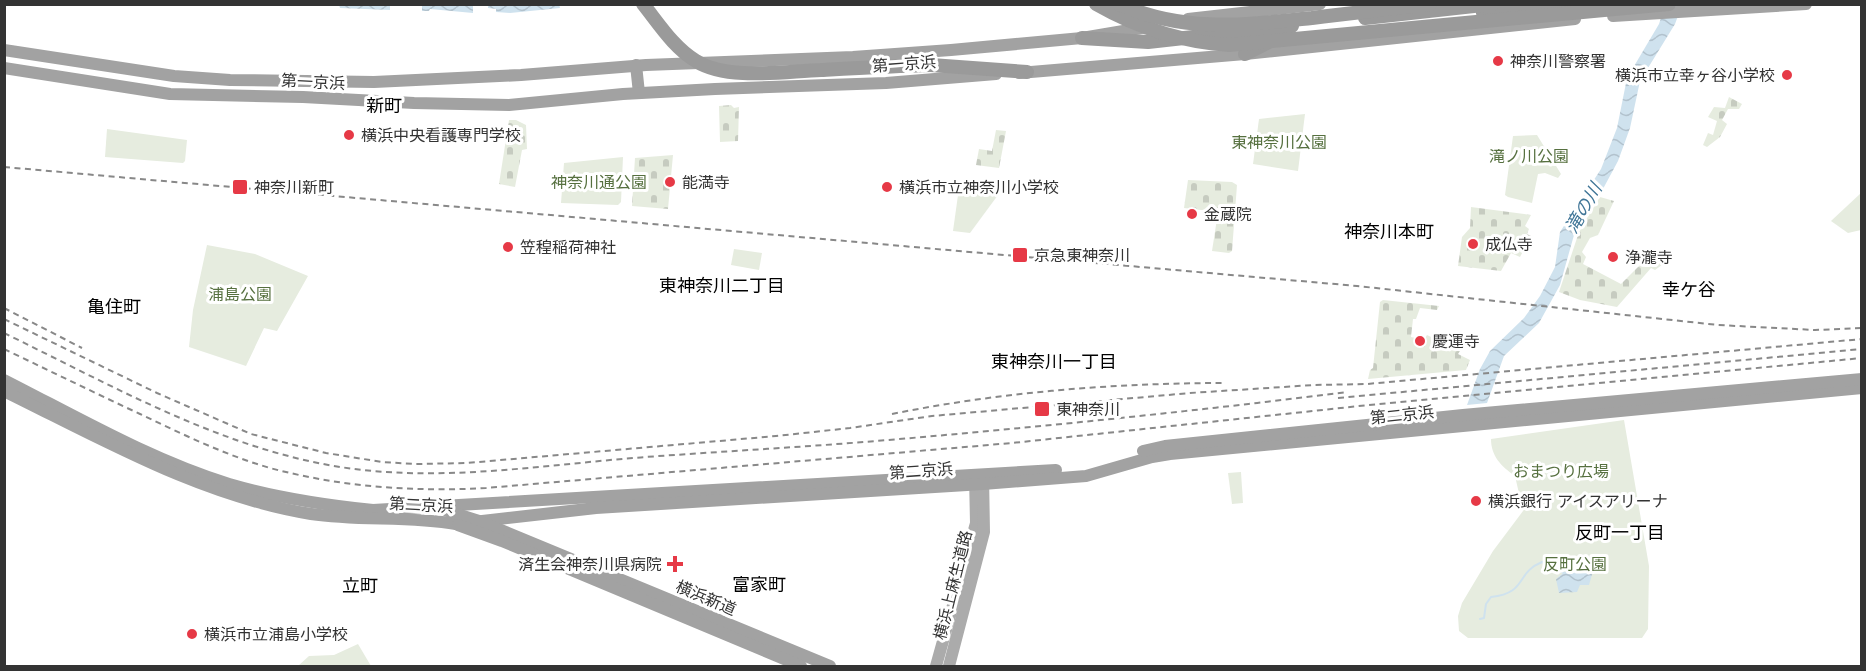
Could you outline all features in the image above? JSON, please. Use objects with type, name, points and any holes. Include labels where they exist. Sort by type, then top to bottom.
[{"type":"highway","points":[[643,4],[683,52],[697,62],[716,69],[742,72],[931,65],[1027,72]]},
{"type":"highway","points":[[1096,4],[1119,17],[1156,32],[1192,42],[1229,45],[1427,26],[1670,10]]},
{"type":"highway","points":[[1119,4],[1138,13],[1171,22],[1210,26],[1245,25],[1430,4]]},
{"type":"highway","name":"第一京浜","points":[[4,50],[166,75],[230,80],[391,82],[636,66],[853,57],[1082,38],[1196,18],[1320,4]]},
{"type":"highway","points":[[1245,54],[1294,30],[1492,4]]},
{"type":"highway","points":[[1082,38],[1148,42],[1576,4]]},
{"type":"highway","name":"第一京浜","points":[[4,68],[135,90],[193,95],[509,105],[639,93],[886,83],[1245,54],[1670,10],[1806,4]]},
{"type":"highway","points":[[636,66],[639,93]]},
{"type":"highway","name":"第二京浜","points":[[4,391],[152,464],[193,482],[236,496],[279,507],[344,518],[439,521],[456,524],[596,508],[979,480],[1084,468],[1165,446],[1455,416],[1862,379]]},
{"type":"highway","name":"第二京浜","points":[[4,380],[170,462],[228,484],[290,499],[373,510],[1086,476],[1170,454],[1862,388]]},
{"type":"highway","name":"横浜新道","points":[[434,507],[479,521],[830,666]]},
{"type":"highway","name":"横浜新道","points":[[456,524],[801,666]]},
{"type":"main road","name":"横浜上麻生道路","points":[[936,666],[976,523],[979,480]]},
{"type":"main road","name":"横浜上麻生道路","points":[[949,666],[984,532],[979,480]]},
{"type":"green space","points":[[1729,97],[1742,104],[1739,109],[1728,109],[1722,120],[1727,124],[1720,137],[1707,147],[1703,145],[1708,133],[1713,135],[1717,121],[1708,117],[1714,107],[1725,108]]},
{"type":"green space","points":[[731,105],[734,108],[739,107],[738,141],[720,142],[719,106]]},
{"type":"green space","name":"東神奈川公園","points":[[1305,114],[1298,171],[1253,164],[1259,119]]},
{"type":"green space","points":[[509,120],[516,120],[526,125],[527,149],[522,150],[515,187],[499,184]]},
{"type":"green space","points":[[107,129],[187,140],[185,161],[183,163],[105,157]]},
{"type":"green space","points":[[996,130],[1006,131],[999,168],[976,165],[979,149],[992,151]]},
{"type":"green space","name":"滝ノ川公園","points":[[1537,135],[1561,174],[1558,178],[1545,173],[1538,174],[1532,203],[1508,197],[1505,195],[1513,136]]},
{"type":"green space","points":[[673,155],[668,209],[632,206],[635,158]]},
{"type":"green space","name":"神奈川通公園","points":[[623,157],[621,202],[618,205],[561,203],[564,163]]},
{"type":"green space","points":[[1188,180],[1232,182],[1237,185],[1232,251],[1229,253],[1212,251],[1218,212],[1184,208]]},
{"type":"green space","points":[[959,188],[998,195],[970,233],[953,231]]},
{"type":"green space","points":[[1861,193],[1861,230],[1848,233],[1831,221]]},
{"type":"green space","points":[[1600,197],[1614,201],[1598,235],[1590,238],[1582,252],[1586,257],[1583,264],[1621,284],[1644,261],[1659,258],[1662,265],[1655,270],[1651,268],[1617,307],[1580,300],[1559,292],[1580,229]]},
{"type":"green space","points":[[1471,207],[1531,215],[1525,226],[1529,229],[1527,234],[1531,236],[1520,257],[1511,253],[1501,271],[1458,266],[1462,237],[1470,228]]},
{"type":"green space","name":"浦島公園","points":[[207,245],[255,254],[308,276],[277,331],[264,328],[246,366],[189,347],[193,310]]},
{"type":"green space","points":[[734,249],[762,253],[759,270],[731,265]]},
{"type":"green space","name":"慶運寺","points":[[1383,300],[1439,306],[1437,310],[1420,308],[1416,319],[1413,319],[1411,337],[1424,340],[1427,335],[1460,351],[1458,354],[1470,360],[1466,370],[1368,379],[1370,370],[1373,368],[1380,302]]},
{"type":"green space","name":"反町公園","points":[[1624,420],[1649,566],[1648,629],[1642,638],[1468,638],[1459,631],[1458,616],[1462,603],[1493,551],[1523,511],[1515,476],[1498,460],[1491,445],[1491,439]]},
{"type":"green space","points":[[1241,472],[1243,503],[1232,504],[1228,473]]},
{"type":"green space","points":[[358,644],[371,666],[298,666],[309,656],[334,655]]},
{"type":"water","points":[[559,4],[560,8],[510,13],[496,12],[496,9],[488,8],[488,5],[473,5],[473,13],[430,9],[422,11],[422,6],[390,5],[390,10],[340,8],[339,5],[335,5]]},
{"type":"water","name":"滝の川","points":[[1665,5],[1682,5],[1675,24],[1640,81],[1630,128],[1618,161],[1574,235],[1560,285],[1539,323],[1504,356],[1487,403],[1467,405],[1480,369],[1490,351],[1524,318],[1540,296],[1555,267],[1560,232],[1601,169],[1617,128],[1627,78],[1659,24]]},
{"type":"water","points":[[1578,561],[1593,571],[1589,585],[1580,585],[1577,592],[1559,593],[1556,579]]},
{"type":"waterway","points":[[1480,619],[1484,618],[1486,604],[1491,597],[1511,591],[1534,566],[1542,562],[1564,573]]},
{"type":"railway","points":[[4,167],[1357,286],[1718,325],[1815,330],[1862,328]]},
{"type":"railway","points":[[4,308],[82,348]]},
{"type":"railway","points":[[4,319],[157,393],[251,434],[326,453],[382,462],[416,464],[467,463],[776,436],[932,416],[1190,393],[1367,384],[1862,339]]},
{"type":"railway","points":[[4,333],[120,391],[240,441],[323,464],[404,473],[484,471],[888,440],[1003,430],[1348,392]]},
{"type":"railway","points":[[4,349],[188,436],[253,463],[351,484],[432,489],[486,488],[1012,443],[1369,405],[1862,358]]},
{"type":"railway","points":[[1338,398],[1862,349]]},
{"type":"railway","points":[[892,414],[933,406],[1058,390],[1226,383]]},
{"type":"place","name":"神奈川警察署","points":[[1498,61]]},
{"type":"place","name":"横浜市立幸ヶ谷小学校","points":[[1787,75]]},
{"type":"place","name":"横浜中央看護専門学校","points":[[349,135]]},
{"type":"place","name":"能満寺","points":[[670,182]]},
{"type":"place","name":"神奈川新町","points":[[240,187]]},
{"type":"place","name":"横浜市立神奈川小学校","points":[[887,187]]},
{"type":"place","name":"金蔵院","points":[[1192,214]]},
{"type":"place","name":"成仏寺","points":[[1473,244]]},
{"type":"place","name":"笠䅣稲荷神社","points":[[508,247]]},
{"type":"place","name":"京急東神奈川","points":[[1020,255]]},
{"type":"place","name":"浄瀧寺","points":[[1613,257]]},
{"type":"place","name":"慶運寺","points":[[1420,341]]},
{"type":"place","name":"東神奈川","points":[[1042,409]]},
{"type":"place","name":"横浜銀行 アイスアリーナ","points":[[1476,501]]},
{"type":"place","name":"済生会神奈川県病院","points":[[675,564]]},
{"type":"place","name":"横浜市立浦島小学校","points":[[192,634]]},
{"type":"district","name":"新町","points":[[384,105]]},
{"type":"district","name":"神奈川本町","points":[[1389,231]]},
{"type":"district","name":"東神奈川二丁目","points":[[722,285]]},
{"type":"district","name":"幸ケ谷","points":[[1689,289]]},
{"type":"district","name":"亀住町","points":[[114,306]]},
{"type":"district","name":"東神奈川一丁目","points":[[1054,361]]},
{"type":"district","name":"反町一丁目","points":[[1620,532]]},
{"type":"district","name":"富家町","points":[[759,584]]},
{"type":"district","name":"立町","points":[[360,585]]},
{"type":"park label","name":"おまつり広場","points":[[1561,471]]}]
